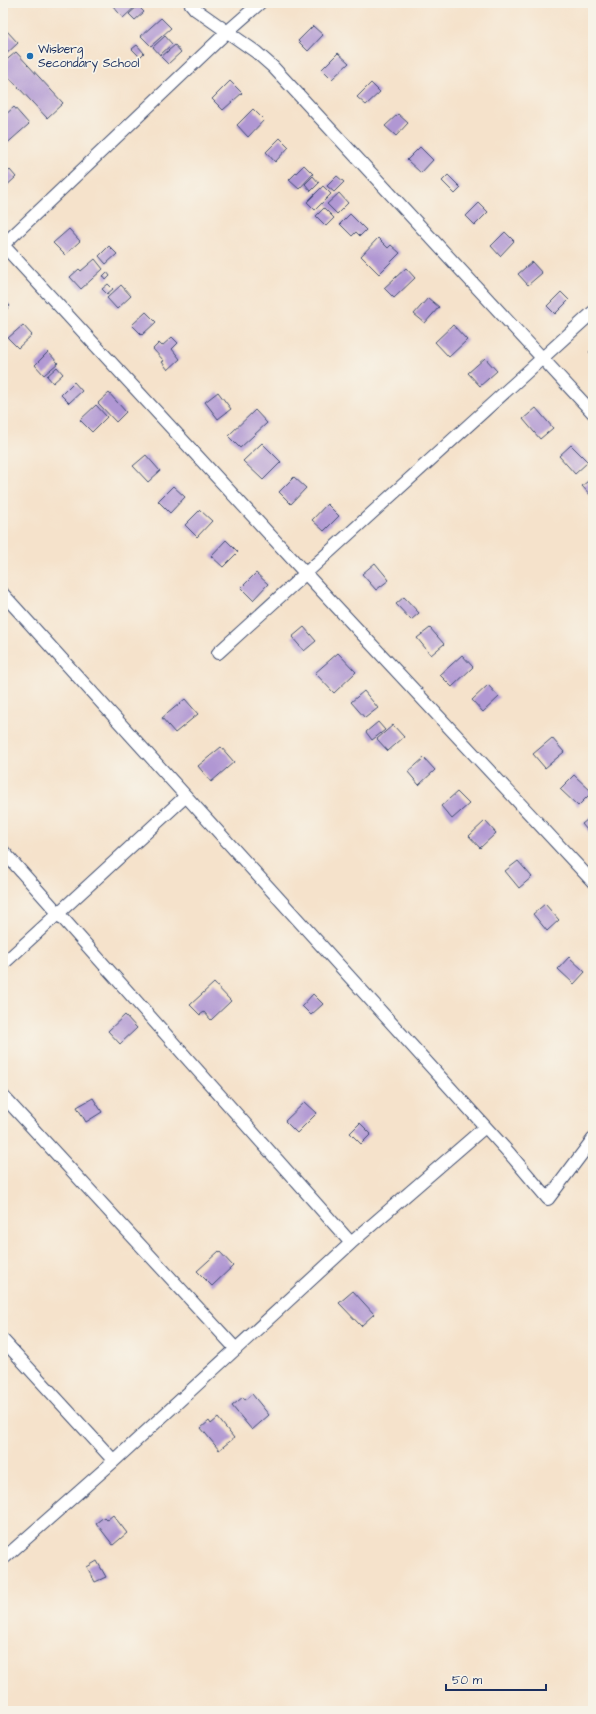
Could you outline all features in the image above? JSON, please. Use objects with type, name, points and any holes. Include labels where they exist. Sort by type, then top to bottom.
[{"type":"street","points":[[190,3],[195,9],[256,52],[273,67],[593,413]]},
{"type":"street","points":[[260,3],[227,32],[3,245],[306,574],[593,882]]},
{"type":"street","points":[[218,653],[593,312]]},
{"type":"street","points":[[3,594],[485,1127],[548,1199],[593,1139]]},
{"type":"street","points":[[3,964],[186,796]]},
{"type":"street","points":[[3,852],[351,1243]]},
{"type":"street","points":[[3,1096],[236,1349]]},
{"type":"street","points":[[3,1559],[114,1461],[351,1243],[485,1127]]},
{"type":"street","points":[[3,1340],[114,1461]]},
{"type":"building","points":[[117,3],[138,4],[123,18],[113,6]]},
{"type":"building","points":[[138,6],[144,12],[135,20],[129,14]]},
{"type":"building","points":[[161,18],[171,28],[151,46],[141,36]]},
{"type":"building","points":[[313,26],[323,35],[308,51],[298,41]]},
{"type":"building","points":[[6,30],[18,43],[3,57],[3,33]]},
{"type":"building","points":[[165,36],[172,44],[160,55],[153,47]]},
{"type":"building","points":[[137,45],[144,53],[140,57],[132,49]]},
{"type":"building","points":[[175,45],[181,52],[168,64],[161,57]]},
{"type":"building","points":[[16,52],[63,103],[47,118],[3,71],[3,63]]},
{"type":"building","points":[[338,53],[349,63],[332,79],[322,69]]},
{"type":"building","points":[[230,81],[242,93],[223,110],[212,99]]},
{"type":"building","points":[[371,83],[380,92],[366,105],[357,97]]},
{"type":"building","points":[[14,107],[29,124],[3,147],[3,117]]},
{"type":"building","points":[[253,109],[264,120],[248,137],[237,125]]},
{"type":"building","points":[[398,114],[408,123],[396,136],[385,126]]},
{"type":"building","points":[[280,138],[289,147],[275,162],[266,152]]},
{"type":"building","points":[[420,147],[433,160],[421,173],[407,160]]},
{"type":"building","points":[[304,165],[313,174],[299,189],[289,180]]},
{"type":"building","points":[[10,170],[16,177],[3,189],[3,176]]},
{"type":"building","points":[[448,175],[461,188],[455,194],[442,181]]},
{"type":"building","points":[[313,176],[319,183],[311,191],[305,184]]},
{"type":"building","points":[[337,176],[344,182],[334,192],[327,186]]},
{"type":"building","points":[[323,186],[331,194],[315,210],[307,202]]},
{"type":"building","points":[[339,193],[348,203],[337,214],[327,204]]},
{"type":"building","points":[[479,203],[488,212],[475,225],[466,216]]},
{"type":"building","points":[[324,208],[334,218],[326,226],[316,216]]},
{"type":"building","points":[[350,214],[366,230],[360,236],[356,232],[352,236],[340,224]]},
{"type":"building","points":[[69,229],[80,241],[65,255],[53,243]]},
{"type":"building","points":[[505,232],[514,241],[500,256],[491,246]]},
{"type":"building","points":[[378,238],[388,248],[391,245],[400,253],[379,274],[361,256]]},
{"type":"building","points":[[109,246],[117,254],[106,264],[99,256]]},
{"type":"building","points":[[95,259],[103,269],[81,289],[70,277],[79,269],[81,271]]},
{"type":"building","points":[[532,262],[542,273],[528,285],[518,274]]},
{"type":"building","points":[[406,268],[415,278],[394,298],[384,288]]},
{"type":"building","points":[[107,272],[110,276],[106,280],[103,276]]},
{"type":"building","points":[[108,284],[113,289],[107,294],[102,289]]},
{"type":"building","points":[[121,285],[131,296],[117,309],[107,298]]},
{"type":"building","points":[[561,292],[569,300],[555,314],[547,306]]},
{"type":"building","points":[[3,298],[10,306],[3,313]]},
{"type":"building","points":[[428,298],[439,307],[425,323],[414,314]]},
{"type":"building","points":[[146,312],[156,322],[142,335],[132,325]]},
{"type":"building","points":[[23,325],[32,335],[18,348],[8,338]]},
{"type":"building","points":[[453,325],[467,340],[449,357],[435,342]]},
{"type":"building","points":[[172,337],[178,343],[172,349],[180,359],[168,370],[162,362],[164,361],[153,349],[159,343],[162,346]]},
{"type":"building","points":[[593,348],[593,356],[589,352]]},
{"type":"building","points":[[48,352],[58,363],[44,375],[35,365]]},
{"type":"building","points":[[485,358],[497,371],[480,386],[468,373]]},
{"type":"building","points":[[57,367],[63,374],[53,383],[47,376]]},
{"type":"building","points":[[74,382],[82,391],[69,403],[61,395]]},
{"type":"building","points":[[218,392],[231,409],[218,419],[205,402]]},
{"type":"building","points":[[109,393],[126,412],[116,422],[98,403]]},
{"type":"building","points":[[96,405],[107,417],[92,432],[80,420]]},
{"type":"building","points":[[536,408],[553,428],[540,439],[523,419]]},
{"type":"building","points":[[255,410],[267,423],[240,448],[228,436]]},
{"type":"building","points":[[262,443],[281,462],[263,480],[243,461]]},
{"type":"building","points":[[571,445],[588,462],[575,474],[559,456]]},
{"type":"building","points":[[146,455],[160,471],[148,482],[133,466]]},
{"type":"building","points":[[294,477],[306,488],[291,504],[279,492]]},
{"type":"building","points":[[593,477],[593,498],[582,486]]},
{"type":"building","points":[[173,486],[185,497],[170,513],[158,501]]},
{"type":"building","points":[[327,504],[339,516],[324,531],[312,520]]},
{"type":"building","points":[[200,510],[212,521],[197,537],[185,525]]},
{"type":"building","points":[[226,540],[238,552],[223,567],[211,556]]},
{"type":"building","points":[[375,563],[389,580],[376,590],[362,574]]},
{"type":"building","points":[[256,573],[268,584],[253,600],[241,588]]},
{"type":"building","points":[[404,597],[419,613],[411,620],[396,604]]},
{"type":"building","points":[[304,627],[316,641],[304,651],[292,637]]},
{"type":"building","points":[[430,628],[444,644],[431,655],[417,638]]},
{"type":"building","points":[[338,653],[356,672],[334,693],[315,673]]},
{"type":"building","points":[[462,655],[473,667],[452,687],[440,675]]},
{"type":"building","points":[[488,685],[499,697],[483,712],[472,700]]},
{"type":"building","points":[[364,691],[378,708],[365,718],[351,702]]},
{"type":"building","points":[[185,699],[198,714],[175,733],[162,718]]},
{"type":"building","points":[[378,722],[385,730],[372,740],[366,732]]},
{"type":"building","points":[[393,725],[404,737],[388,751],[377,739]]},
{"type":"building","points":[[552,738],[564,752],[545,768],[533,754]]},
{"type":"building","points":[[221,747],[234,762],[211,782],[198,766]]},
{"type":"building","points":[[424,758],[435,770],[419,785],[408,772]]},
{"type":"building","points":[[574,775],[592,792],[578,806],[560,789]]},
{"type":"building","points":[[457,792],[469,804],[452,819],[441,806]]},
{"type":"building","points":[[593,815],[593,837],[582,824]]},
{"type":"building","points":[[485,821],[496,833],[480,848],[469,836]]},
{"type":"building","points":[[518,861],[532,877],[519,888],[505,871]]},
{"type":"building","points":[[545,904],[559,920],[547,931],[533,914]]},
{"type":"building","points":[[569,957],[585,972],[574,984],[558,969]]},
{"type":"building","points":[[214,983],[231,1001],[211,1020],[204,1012],[200,1015],[190,1005]]},
{"type":"building","points":[[313,994],[323,1004],[311,1015],[302,1006]]},
{"type":"building","points":[[125,1015],[137,1028],[120,1044],[108,1031]]},
{"type":"building","points":[[93,1098],[102,1112],[86,1122],[77,1107]]},
{"type":"building","points":[[305,1102],[317,1113],[297,1133],[285,1121]]},
{"type":"building","points":[[360,1123],[371,1134],[361,1144],[350,1133]]},
{"type":"building","points":[[219,1251],[233,1266],[212,1286],[197,1271]]},
{"type":"building","points":[[353,1291],[374,1314],[361,1326],[339,1303]]},
{"type":"building","points":[[252,1394],[269,1415],[252,1430],[232,1406],[243,1397],[245,1400]]},
{"type":"building","points":[[218,1418],[234,1438],[219,1450],[201,1428],[209,1421],[211,1424]]},
{"type":"building","points":[[113,1515],[127,1533],[113,1545],[96,1523],[104,1517],[107,1520]]},
{"type":"building","points":[[97,1561],[106,1577],[95,1582],[87,1567]]},
{"type":"place","name":"Wisberg Secondary School","points":[[30,56]]}]
